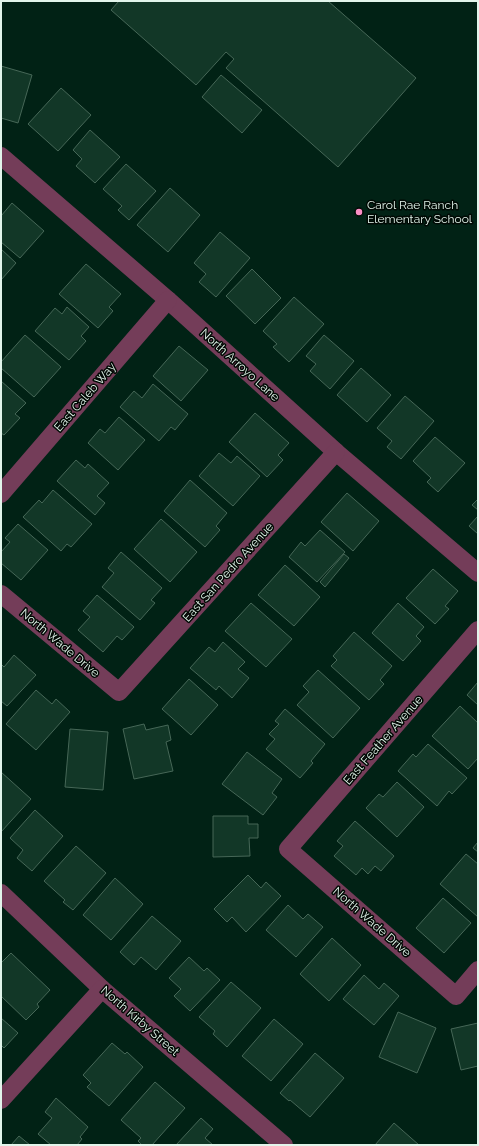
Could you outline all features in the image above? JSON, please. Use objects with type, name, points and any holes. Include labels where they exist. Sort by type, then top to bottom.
[{"type":"street","name":"North Arroyo Lane","points":[[1,156],[168,300],[336,452],[478,573]]},
{"type":"street","name":"East Caleb Way","points":[[1,494],[168,300]]},
{"type":"street","name":"East San Pedro Avenue","points":[[119,692],[336,452]]},
{"type":"street","name":"North Wade Drive","points":[[1,594],[119,692]]},
{"type":"street","name":"East Feather Avenue","points":[[288,849],[478,630]]},
{"type":"street","name":"North Wade Drive","points":[[288,849],[456,996],[478,970]]},
{"type":"street","name":"North Kirby Street","points":[[1,893],[102,989],[284,1145]]},
{"type":"street","points":[[1,1100],[102,989]]},
{"type":"building","points":[[119,1],[328,1],[416,78],[338,167],[226,68],[234,59],[226,52],[196,85],[111,10]]},
{"type":"building","points":[[1,66],[32,75],[18,123],[1,118]]},
{"type":"building","points":[[221,75],[262,110],[242,133],[202,97]]},
{"type":"building","points":[[61,88],[91,115],[58,151],[28,124]]},
{"type":"building","points":[[90,130],[120,157],[95,183],[76,166],[82,159],[73,150]]},
{"type":"building","points":[[126,164],[156,191],[129,220],[118,210],[122,206],[103,189]]},
{"type":"building","points":[[170,188],[200,215],[168,252],[137,225]]},
{"type":"building","points":[[12,203],[44,231],[20,258],[1,242],[1,216]]},
{"type":"building","points":[[220,232],[250,258],[216,297],[199,282],[206,274],[194,263]]},
{"type":"building","points":[[1,249],[16,263],[1,280]]},
{"type":"building","points":[[86,264],[121,294],[109,307],[113,311],[98,328],[59,294]]},
{"type":"building","points":[[252,269],[281,298],[255,324],[226,296]]},
{"type":"building","points":[[294,297],[324,324],[289,362],[273,347],[277,344],[263,331]]},
{"type":"building","points":[[67,307],[89,327],[81,336],[86,341],[69,360],[35,331],[55,308],[62,314]]},
{"type":"building","points":[[25,335],[61,367],[34,397],[1,368],[1,362]]},
{"type":"building","points":[[324,335],[354,361],[330,389],[310,371],[316,364],[306,356]]},
{"type":"building","points":[[179,346],[208,370],[181,401],[153,376]]},
{"type":"building","points":[[361,368],[391,395],[367,422],[337,395]]},
{"type":"building","points":[[1,381],[26,403],[15,414],[20,418],[4,435],[1,433]]},
{"type":"building","points":[[153,384],[188,414],[175,430],[171,427],[159,441],[120,407],[134,391],[142,398]]},
{"type":"building","points":[[405,396],[434,421],[401,459],[387,447],[392,441],[377,428]]},
{"type":"building","points":[[255,413],[289,443],[278,455],[283,460],[267,477],[229,442]]},
{"type":"building","points":[[119,417],[145,440],[118,470],[88,443],[100,429],[105,433]]},
{"type":"building","points":[[435,437],[465,463],[438,492],[427,482],[431,478],[413,461]]},
{"type":"building","points":[[219,453],[231,463],[237,456],[260,476],[233,506],[199,476]]},
{"type":"building","points":[[76,460],[85,468],[88,464],[109,483],[97,496],[105,503],[95,515],[57,481]]},
{"type":"building","points":[[190,480],[227,513],[216,526],[220,530],[205,547],[164,511]]},
{"type":"building","points":[[53,490],[92,524],[71,547],[67,544],[61,551],[23,517],[39,500],[42,503]]},
{"type":"building","points":[[347,493],[379,521],[353,551],[321,522]]},
{"type":"building","points":[[478,499],[478,510],[472,505]]},
{"type":"building","points":[[478,516],[478,534],[469,526]]},
{"type":"building","points":[[161,519],[197,552],[170,582],[134,549]]},
{"type":"building","points":[[18,524],[48,550],[21,580],[1,563],[1,552],[10,542],[5,538]]},
{"type":"building","points":[[320,530],[345,552],[317,582],[289,557],[301,542],[305,546]]},
{"type":"building","points":[[121,552],[162,588],[151,600],[155,603],[140,620],[102,587],[114,573],[108,568]]},
{"type":"building","points":[[344,554],[349,558],[325,587],[320,582]]},
{"type":"building","points":[[285,565],[320,597],[294,626],[258,595]]},
{"type":"building","points":[[433,569],[458,591],[445,606],[449,609],[435,624],[406,598]]},
{"type":"building","points":[[97,595],[134,627],[122,640],[117,636],[103,652],[78,630],[90,617],[83,611]]},
{"type":"building","points":[[251,603],[292,639],[266,667],[225,631]]},
{"type":"building","points":[[398,603],[424,627],[416,636],[421,641],[403,661],[372,633]]},
{"type":"building","points":[[354,632],[392,666],[380,680],[384,684],[369,700],[331,666],[337,660],[333,656]]},
{"type":"building","points":[[223,642],[245,662],[238,669],[249,678],[232,698],[219,686],[216,690],[190,668],[209,647],[215,652]]},
{"type":"building","points":[[14,655],[36,675],[7,706],[1,701],[1,664],[4,667]]},
{"type":"building","points":[[318,670],[360,708],[333,738],[297,705],[309,692],[303,686]]},
{"type":"building","points":[[189,679],[218,705],[191,735],[162,709]]},
{"type":"building","points":[[478,682],[478,705],[467,695]]},
{"type":"building","points":[[36,690],[52,704],[56,699],[70,712],[36,750],[6,724]]},
{"type":"building","points":[[460,706],[478,723],[478,758],[468,769],[432,736]]},
{"type":"building","points":[[285,709],[325,744],[311,761],[313,763],[300,778],[266,749],[275,739],[269,734],[279,724],[275,721]]},
{"type":"building","points":[[144,724],[146,730],[168,725],[171,740],[166,742],[173,771],[134,779],[123,729]]},
{"type":"building","points":[[70,729],[108,732],[103,790],[65,787]]},
{"type":"building","points":[[428,744],[467,778],[452,794],[449,791],[437,806],[398,771],[413,754],[416,757]]},
{"type":"building","points":[[247,752],[282,779],[272,793],[277,797],[263,815],[222,784]]},
{"type":"building","points":[[1,772],[31,799],[1,832]]},
{"type":"building","points":[[397,782],[424,807],[397,837],[366,808],[379,794],[383,797]]},
{"type":"building","points":[[35,810],[63,836],[32,871],[17,858],[23,850],[10,838]]},
{"type":"building","points":[[213,816],[248,816],[248,824],[258,824],[258,838],[249,838],[250,856],[213,857]]},
{"type":"building","points":[[355,821],[394,856],[381,871],[375,866],[368,874],[362,868],[356,875],[334,856],[343,846],[337,841]]},
{"type":"building","points":[[478,842],[478,852],[473,848]]},
{"type":"building","points":[[76,846],[106,873],[73,910],[63,902],[65,900],[44,881]]},
{"type":"building","points":[[466,854],[478,864],[478,917],[440,884]]},
{"type":"building","points":[[248,875],[261,888],[266,882],[281,896],[246,932],[232,917],[227,922],[214,909]]},
{"type":"building","points":[[115,878],[143,904],[111,940],[83,915]]},
{"type":"building","points":[[443,898],[471,923],[444,953],[416,928]]},
{"type":"building","points":[[288,905],[303,919],[308,914],[323,927],[296,957],[266,930]]},
{"type":"building","points":[[152,916],[181,941],[156,970],[141,957],[134,965],[120,952]]},
{"type":"building","points":[[332,938],[361,965],[329,1001],[300,974]]},
{"type":"building","points":[[11,953],[50,990],[37,1004],[39,1007],[26,1020],[1,996],[1,963]]},
{"type":"building","points":[[189,957],[204,971],[207,968],[220,980],[190,1011],[174,996],[181,989],[169,978]]},
{"type":"building","points":[[364,975],[379,989],[384,983],[399,996],[374,1025],[343,999]]},
{"type":"building","points":[[231,982],[261,1008],[227,1047],[213,1034],[215,1031],[199,1017]]},
{"type":"building","points":[[398,1012],[436,1028],[417,1073],[379,1057]]},
{"type":"building","points":[[1,1018],[18,1033],[4,1048],[1,1045]]},
{"type":"building","points":[[274,1019],[303,1044],[271,1081],[242,1056]]},
{"type":"building","points":[[478,1023],[478,1066],[461,1070],[451,1029]]},
{"type":"building","points":[[112,1043],[125,1054],[127,1052],[143,1067],[109,1106],[87,1087],[91,1083],[83,1075]]},
{"type":"building","points":[[315,1053],[344,1078],[310,1117],[280,1093]]},
{"type":"building","points":[[155,1082],[185,1108],[152,1145],[142,1145],[138,1141],[141,1138],[121,1120]]},
{"type":"building","points":[[56,1098],[88,1127],[80,1137],[82,1139],[77,1145],[51,1145],[38,1134],[52,1118],[45,1112]]},
{"type":"building","points":[[201,1118],[213,1129],[205,1138],[213,1145],[176,1145]]},
{"type":"building","points":[[394,1123],[419,1145],[375,1145]]},
{"type":"building","points":[[19,1136],[30,1145],[11,1145]]},
{"type":"place","name":"Carol Rae Ranch Elementary School","points":[[359,212]]}]
